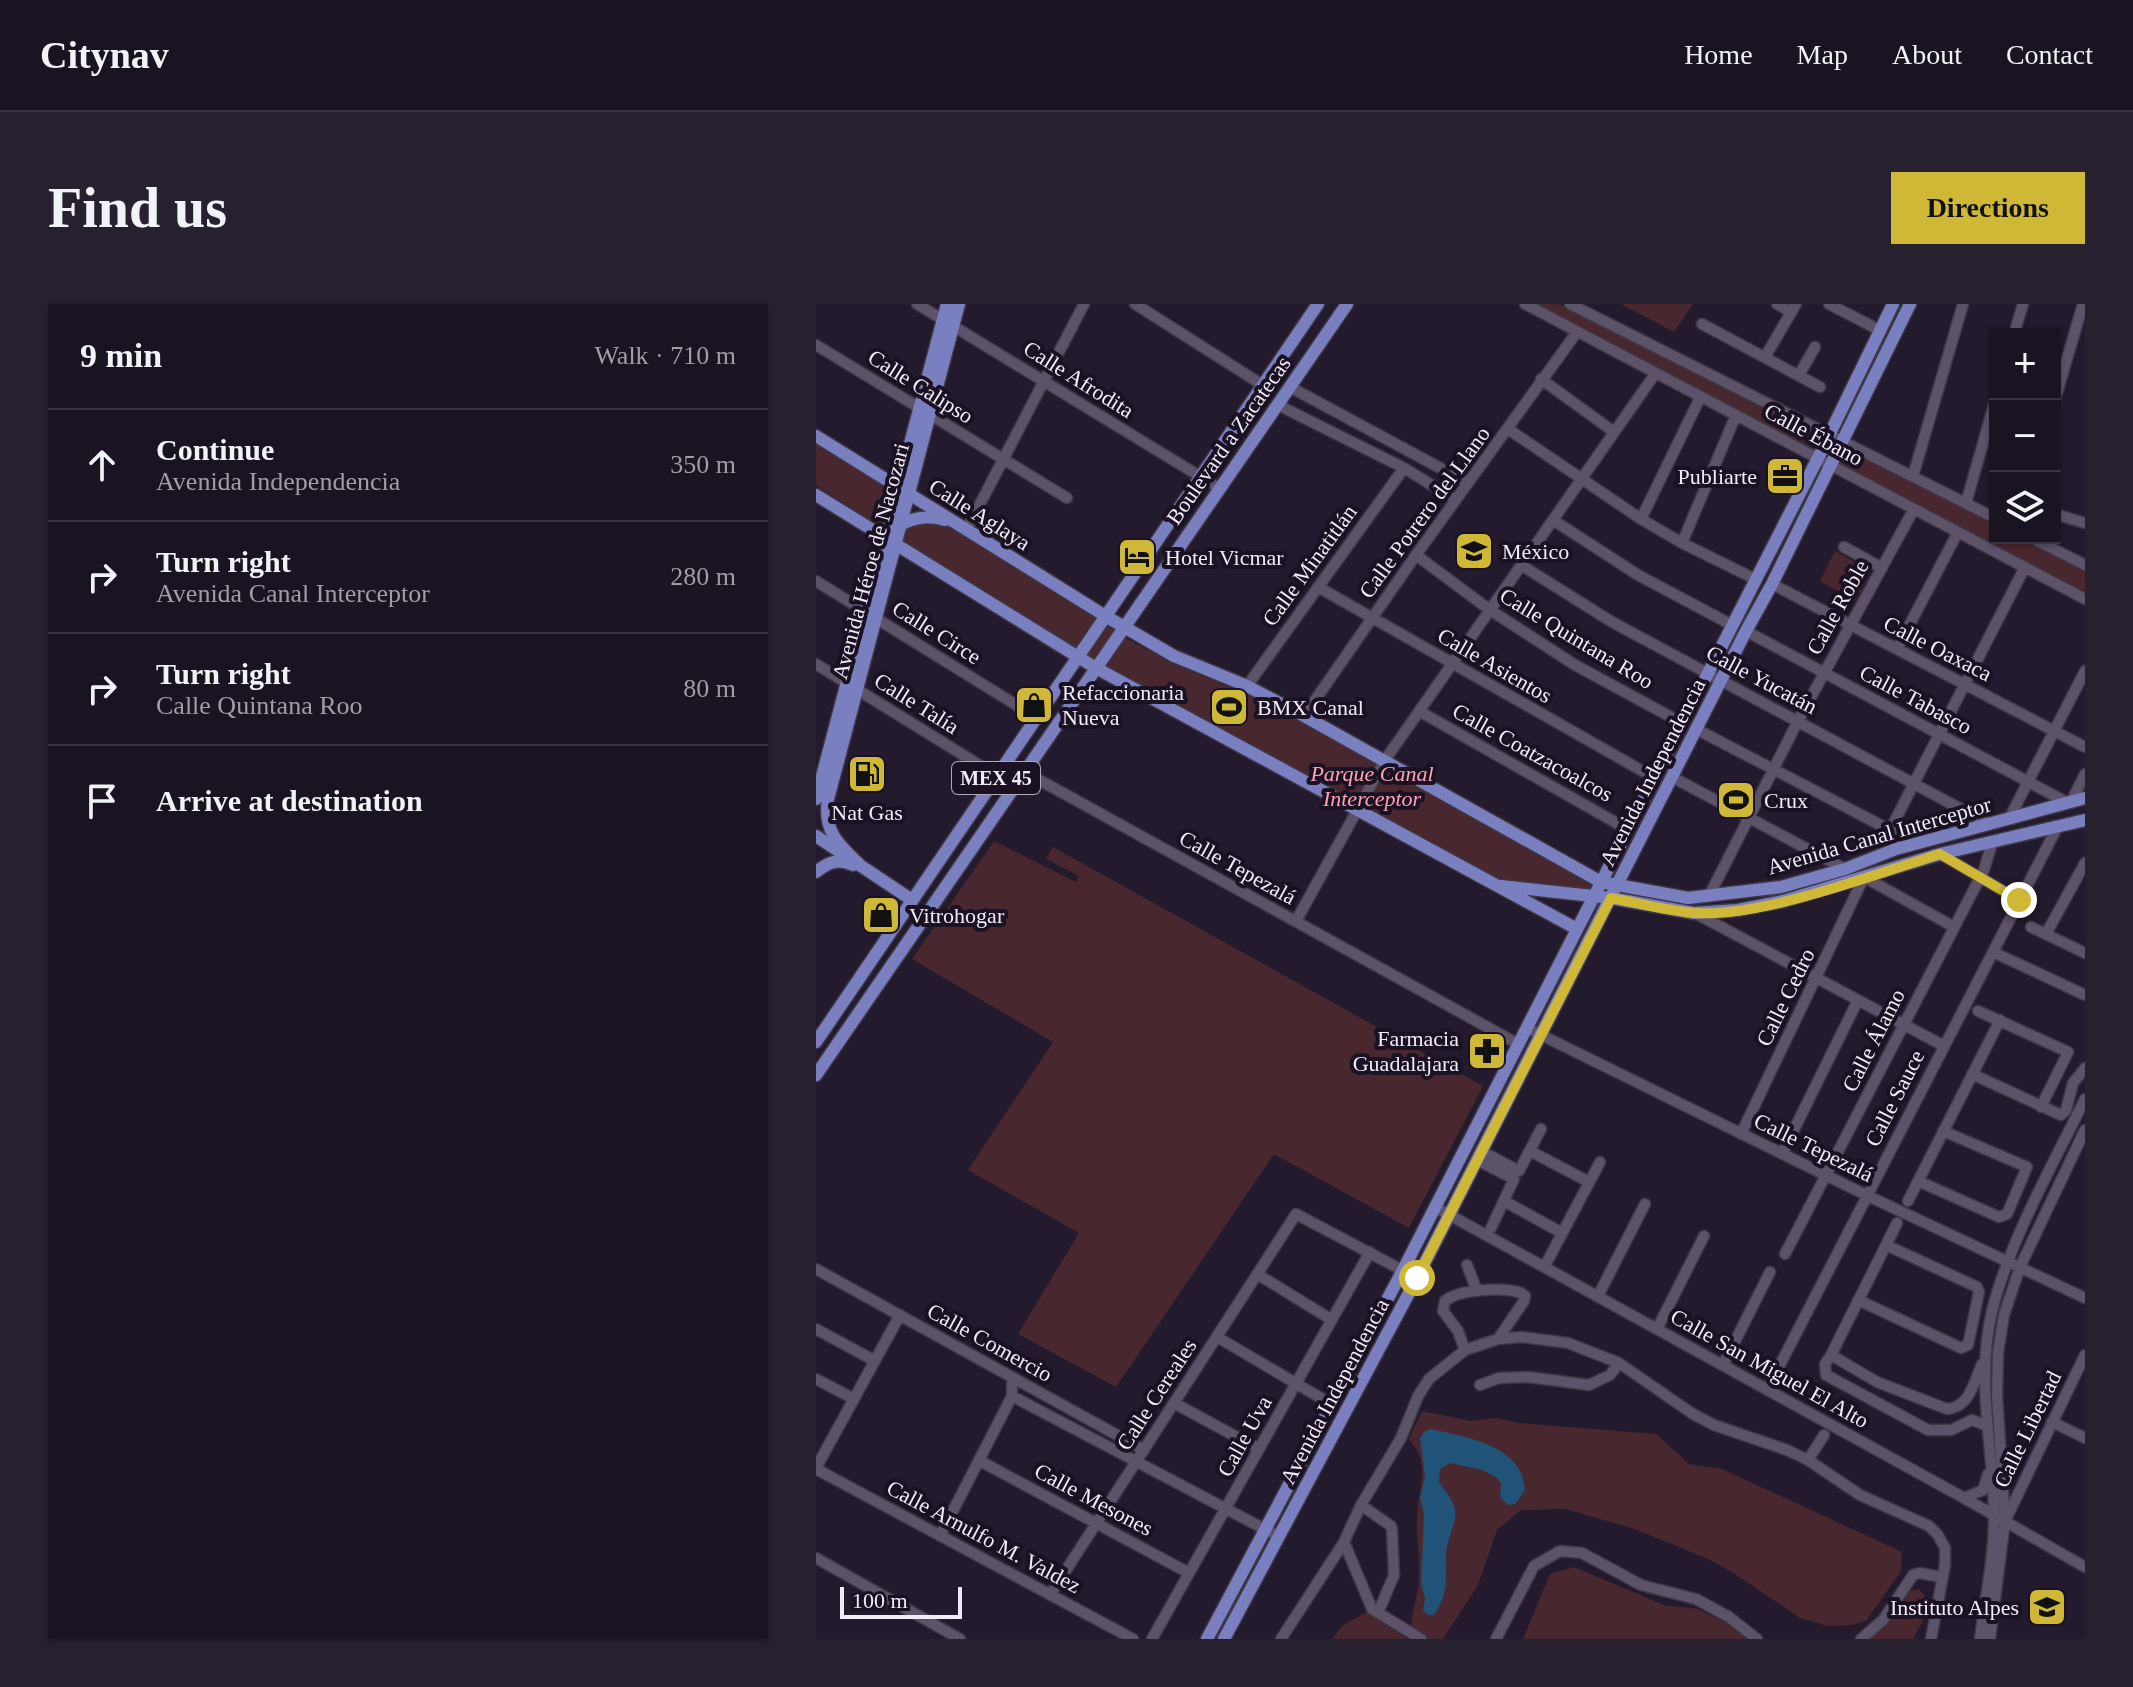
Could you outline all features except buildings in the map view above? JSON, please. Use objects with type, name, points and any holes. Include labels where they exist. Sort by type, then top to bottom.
[{"type":"main road","name":"Avenida Héroe de Nacozari","points":[[947,304],[948,322]]},
{"type":"main road","name":"Avenida Héroe de Nacozari","points":[[860,865],[839,844],[821,815],[828,799],[852,686],[948,322],[959,304]]},
{"type":"main road","name":"Boulevard a Zacatecas","points":[[816,1042],[1318,304]]},
{"type":"main road","name":"Boulevard a Zacatecas","points":[[816,1075],[1347,304]]},
{"type":"main road","name":"Avenida Independencia","points":[[1207,1639],[1403,1270],[1818,458],[1893,304]]},
{"type":"main road","name":"Avenida Independencia","points":[[1224,1639],[1417,1278],[1772,584],[1910,304]]},
{"type":"main road","name":"Calle Aglaya","points":[[816,436],[1123,627]]},
{"type":"main road","name":"Avenida Héroe de Nacozari","points":[[890,540],[900,525],[904,491]]},
{"type":"main road","points":[[816,495],[1096,668]]},
{"type":"main road","points":[[900,525],[914,518],[935,517],[963,527]]},
{"type":"main road","name":"Avenida Canal Interceptor","points":[[1123,627],[1174,656],[1247,686],[1304,716],[1601,882],[1688,898],[1781,887],[1845,869],[1896,849],[2085,798]]},
{"type":"main road","name":"Avenida Canal Interceptor","points":[[1096,668],[1494,885],[1611,898],[1694,913],[1738,910],[1783,901],[1940,854],[2083,822]]},
{"type":"main road","name":"Avenida Héroe de Nacozari","points":[[816,799],[852,686]]},
{"type":"main road","points":[[1992,843],[1992,833],[2043,809]]},
{"type":"main road","points":[[1940,854],[1975,838],[1973,827]]},
{"type":"main road","name":"Avenida Héroe de Nacozari","points":[[816,836],[912,900]]},
{"type":"main road","points":[[816,872],[827,864],[846,861],[881,879]]},
{"type":"main road","points":[[1494,885],[1577,929]]},
{"type":"main road","points":[[912,900],[917,913],[916,928]]},
{"type":"street","name":"Calle Afrodita","points":[[917,304],[1219,488]]},
{"type":"street","points":[[963,527],[1004,461],[1084,304]]},
{"type":"street","points":[[1135,304],[1261,384]]},
{"type":"street","name":"Calle Ébano","points":[[1525,304],[2085,599]]},
{"type":"street","name":"Calle Ébano","points":[[1570,304],[1989,515]]},
{"type":"street","points":[[1765,357],[1793,308],[1777,304]]},
{"type":"street","points":[[1829,304],[1881,331]]},
{"type":"street","points":[[1913,476],[1963,304]]},
{"type":"street","points":[[2016,328],[2023,304]]},
{"type":"street","points":[[2061,379],[2083,304]]},
{"type":"street","points":[[1702,324],[1820,387]]},
{"type":"street","name":"Calle Potrero del Llano","points":[[1304,716],[1577,332]]},
{"type":"street","name":"Calle Calipso","points":[[816,345],[1067,498]]},
{"type":"street","points":[[1799,375],[1815,347]]},
{"type":"street","points":[[1296,921],[1385,760],[1655,374]]},
{"type":"street","points":[[1541,379],[1614,432]]},
{"type":"street","points":[[1290,387],[1468,483]]},
{"type":"street","points":[[1641,519],[1700,398]]},
{"type":"street","points":[[1278,405],[1404,468],[1456,500]]},
{"type":"street","points":[[1682,543],[1736,415]]},
{"type":"street","points":[[1966,503],[1989,422]]},
{"type":"street","points":[[1508,429],[1641,519],[1755,579]]},
{"type":"street","name":"Calle Minatitlán","points":[[1247,686],[1404,468]]},
{"type":"street","name":"Calle Roble","points":[[1709,896],[1798,721],[1914,509]]},
{"type":"street","points":[[2061,516],[2085,523]]},
{"type":"street","points":[[1553,520],[1638,575],[1732,625]]},
{"type":"street","points":[[1897,649],[1958,532]]},
{"type":"street","points":[[2044,544],[2085,565]]},
{"type":"street","points":[[1844,547],[1882,568]]},
{"type":"street","name":"Calle Quintana Roo","points":[[1416,555],[1490,610],[1575,665],[1682,723]]},
{"type":"street","name":"Calle Yucatán","points":[[1521,565],[1612,622],[1987,823]]},
{"type":"street","points":[[1896,849],[1890,830],[2025,567]]},
{"type":"street","name":"Calle Circe","points":[[816,581],[1037,718]]},
{"type":"street","name":"Calle Oaxaca","points":[[1772,584],[2085,747]]},
{"type":"street","name":"Calle Asientos","points":[[1318,587],[1653,777]]},
{"type":"street","name":"Calle Tabasco","points":[[1746,631],[2070,802]]},
{"type":"street","name":"Calle Talía","points":[[816,664],[997,776]]},
{"type":"street","points":[[2010,817],[2085,671]]},
{"type":"street","name":"Calle Coatzacoalcos","points":[[1419,711],[1627,829]]},
{"type":"street","points":[[1696,729],[1890,830]]},
{"type":"street","name":"Calle Tepezalá","points":[[1023,771],[1518,1044]]},
{"type":"street","points":[[2070,802],[2085,774]]},
{"type":"street","points":[[1672,777],[1845,869]]},
{"type":"street","name":"Calle Sauce","points":[[1767,1390],[2058,826]]},
{"type":"street","name":"Calle Álamo","points":[[1785,1254],[1980,877],[1992,843]]},
{"type":"street","points":[[1940,854],[2019,900]]},
{"type":"street","points":[[2046,934],[2080,884],[2085,863]]},
{"type":"street","points":[[1864,877],[1954,927]]},
{"type":"street","name":"Calle Cedro","points":[[1741,1134],[1864,877]]},
{"type":"street","points":[[1694,913],[1944,1046]]},
{"type":"street","points":[[2031,927],[2085,953]]},
{"type":"street","points":[[1993,952],[2085,995]]},
{"type":"street","points":[[1782,1154],[1858,1000]]},
{"type":"street","points":[[1978,1011],[2068,1052],[2041,1107]]},
{"type":"street","points":[[1908,1201],[2000,1020]]},
{"type":"street","name":"Calle Tepezalá","points":[[1527,1028],[1866,1195],[2085,1298]]},
{"type":"street","points":[[2053,1113],[2061,1103],[2072,1072],[2085,1061]]},
{"type":"street","points":[[1972,1074],[2061,1115],[2066,1110],[2073,1083],[2085,1068]]},
{"type":"street","points":[[1980,1639],[1993,1557],[1991,1464],[1985,1425],[1985,1355],[1992,1312],[2008,1262],[2085,1099]]},
{"type":"street","points":[[1479,1156],[1519,1171],[1541,1129]]},
{"type":"street","points":[[1990,1639],[2005,1521],[1997,1374],[2004,1315],[2020,1267],[2085,1130]]},
{"type":"street","points":[[1918,1181],[1999,1217],[2007,1214],[2027,1167],[1943,1131]]},
{"type":"street","points":[[1530,1151],[1589,1182]]},
{"type":"street","points":[[1479,1156],[1514,1179],[1491,1228]]},
{"type":"street","points":[[1547,1262],[1600,1162]]},
{"type":"street","points":[[1504,1201],[1562,1233]]},
{"type":"street","points":[[1598,1296],[1645,1204]]},
{"type":"street","name":"Calle San Miguel El Alto","points":[[1435,1207],[2085,1567]]},
{"type":"street","name":"Calle Cereales","points":[[1050,1595],[1296,1214],[1370,1252]]},
{"type":"street","points":[[1897,1223],[1824,1367],[1826,1375],[1934,1431],[1951,1430],[1972,1420],[1985,1425]]},
{"type":"street","points":[[1657,1329],[1704,1236]]},
{"type":"street","points":[[1858,1300],[1961,1348],[1968,1345],[1979,1289],[1886,1245]]},
{"type":"street","points":[[1370,1252],[1417,1278]]},
{"type":"street","name":"Calle Uva","points":[[1152,1639],[1370,1252]]},
{"type":"street","points":[[1467,1265],[1477,1291]]},
{"type":"street","name":"Calle Comercio","points":[[816,1269],[1144,1450]]},
{"type":"street","points":[[1723,1365],[1770,1272]]},
{"type":"street","points":[[1257,1274],[1332,1320]]},
{"type":"street","points":[[1465,1350],[1458,1331],[1443,1311],[1445,1301],[1450,1297],[1477,1291],[1517,1290],[1525,1296],[1498,1339]]},
{"type":"street","points":[[816,1469],[900,1315]]},
{"type":"street","points":[[816,1329],[875,1361]]},
{"type":"street","points":[[1217,1337],[1331,1404]]},
{"type":"street","points":[[1281,1639],[1344,1542],[1361,1505],[1401,1438],[1418,1396],[1429,1379],[1465,1350],[1498,1339],[1534,1338],[1568,1343],[1619,1363],[1693,1414],[1714,1425],[1787,1450],[1808,1460],[1860,1495],[1929,1526],[1945,1548],[1931,1639]]},
{"type":"street","points":[[1831,1355],[1877,1382],[1940,1407],[1955,1408],[1965,1401],[1985,1355]]},
{"type":"street","name":"Calle Libertad","points":[[2005,1521],[2085,1355]]},
{"type":"street","points":[[1480,1385],[1499,1378],[1528,1377],[1589,1385],[1610,1375],[1619,1363]]},
{"type":"street","points":[[940,1536],[1012,1396],[1012,1377]]},
{"type":"street","points":[[816,1379],[854,1399]]},
{"type":"street","name":"Calle Comercio","points":[[1012,1396],[1278,1536]]},
{"type":"street","points":[[1174,1403],[1259,1449]]},
{"type":"street","points":[[1934,1431],[1940,1407]]},
{"type":"street","points":[[2052,1422],[2085,1438]]},
{"type":"street","points":[[1808,1460],[1824,1435]]},
{"type":"street","name":"Calle Mesones","points":[[980,1461],[1189,1573]]},
{"type":"street","points":[[1964,1498],[1983,1490],[1991,1464]]},
{"type":"street","name":"Calle Arnulfo M. Valdez","points":[[816,1469],[1133,1639]]},
{"type":"street","points":[[1361,1505],[1391,1526],[1392,1530],[1394,1575],[1378,1613]]},
{"type":"street","points":[[1344,1542],[1370,1607],[1421,1639]]},
{"type":"street","points":[[1496,1639],[1534,1566],[1560,1551],[1582,1553],[1641,1585],[1696,1599],[1729,1617],[1757,1639]]},
{"type":"street","points":[[816,1558],[960,1639]]},
{"type":"street","points":[[1333,1559],[1353,1564]]},
{"type":"street","points":[[1861,1639],[1883,1620],[1913,1575],[1919,1573],[1942,1577]]},
{"type":"green space","points":[[1531,304],[1559,304],[1818,436],[1810,446],[1697,392]]},
{"type":"green space","points":[[1621,304],[1693,304],[1674,332]]},
{"type":"green space","points":[[816,443],[892,490],[882,528],[816,485]]},
{"type":"green space","points":[[1842,445],[1989,518],[1989,544],[1916,506],[1839,463]]},
{"type":"green space","name":"Parque Canal Interceptor","points":[[935,522],[960,528],[1127,639],[1178,666],[1274,705],[1593,880],[1591,889],[1494,879],[1105,668],[899,541],[901,530]]},
{"type":"green space","points":[[1990,544],[2039,544],[2085,568],[2085,593]]},
{"type":"green space","points":[[1835,551],[1871,571],[1855,601],[1820,581]]},
{"type":"green space","points":[[994,841],[1076,882],[1079,876],[1046,859],[1053,847],[1483,1086],[1409,1228],[1274,1154],[1116,1387],[1018,1334],[1079,1233],[968,1170],[1053,1042],[912,959]]},
{"type":"green space","points":[[1422,1411],[1472,1421],[1496,1418],[1519,1423],[1656,1434],[1689,1464],[1722,1469],[1902,1552],[1901,1571],[1866,1621],[1828,1626],[1800,1618],[1706,1558],[1632,1528],[1565,1509],[1521,1510],[1497,1530],[1478,1585],[1443,1639],[1429,1639],[1411,1628],[1419,1579],[1417,1516],[1422,1467],[1409,1439]]},
{"type":"green space","points":[[1574,1567],[1664,1605],[1698,1609],[1731,1625],[1746,1639],[1523,1639],[1550,1574]]},
{"type":"green space","points":[[1919,1589],[1932,1604],[1913,1639],[1870,1639],[1886,1620],[1901,1593]]},
{"type":"green space","points":[[1367,1612],[1407,1639],[1332,1639],[1343,1625]]},
{"type":"water","points":[[1431,1429],[1476,1440],[1504,1453],[1522,1475],[1525,1490],[1515,1504],[1508,1505],[1500,1497],[1501,1483],[1482,1470],[1450,1463],[1440,1469],[1439,1482],[1452,1502],[1455,1515],[1447,1547],[1445,1589],[1434,1615],[1423,1611],[1425,1598],[1421,1584],[1424,1514],[1420,1498],[1425,1476],[1420,1439],[1424,1432]]},
{"type":"place","name":"Publiarte","points":[[1785,476]]},
{"type":"place","name":"México","points":[[1474,551]]},
{"type":"place","name":"Hotel Vicmar","points":[[1137,557]]},
{"type":"place","name":"Refaccionaria Nueva","points":[[1034,705]]},
{"type":"place","name":"BMX Canal","points":[[1229,707]]},
{"type":"place","name":"Nat Gas","points":[[867,774]]},
{"type":"place","name":"Crux","points":[[1736,800]]},
{"type":"place","name":"Vitrohogar","points":[[881,915]]},
{"type":"place","name":"Farmacia Guadalajara","points":[[1487,1051]]},
{"type":"place","name":"Instituto Alpes","points":[[2047,1607]]},
{"type":"route","points":[[1417,1278],[1611,898],[1694,913],[1738,910],[1783,901],[1940,854],[2019,900]]}]
